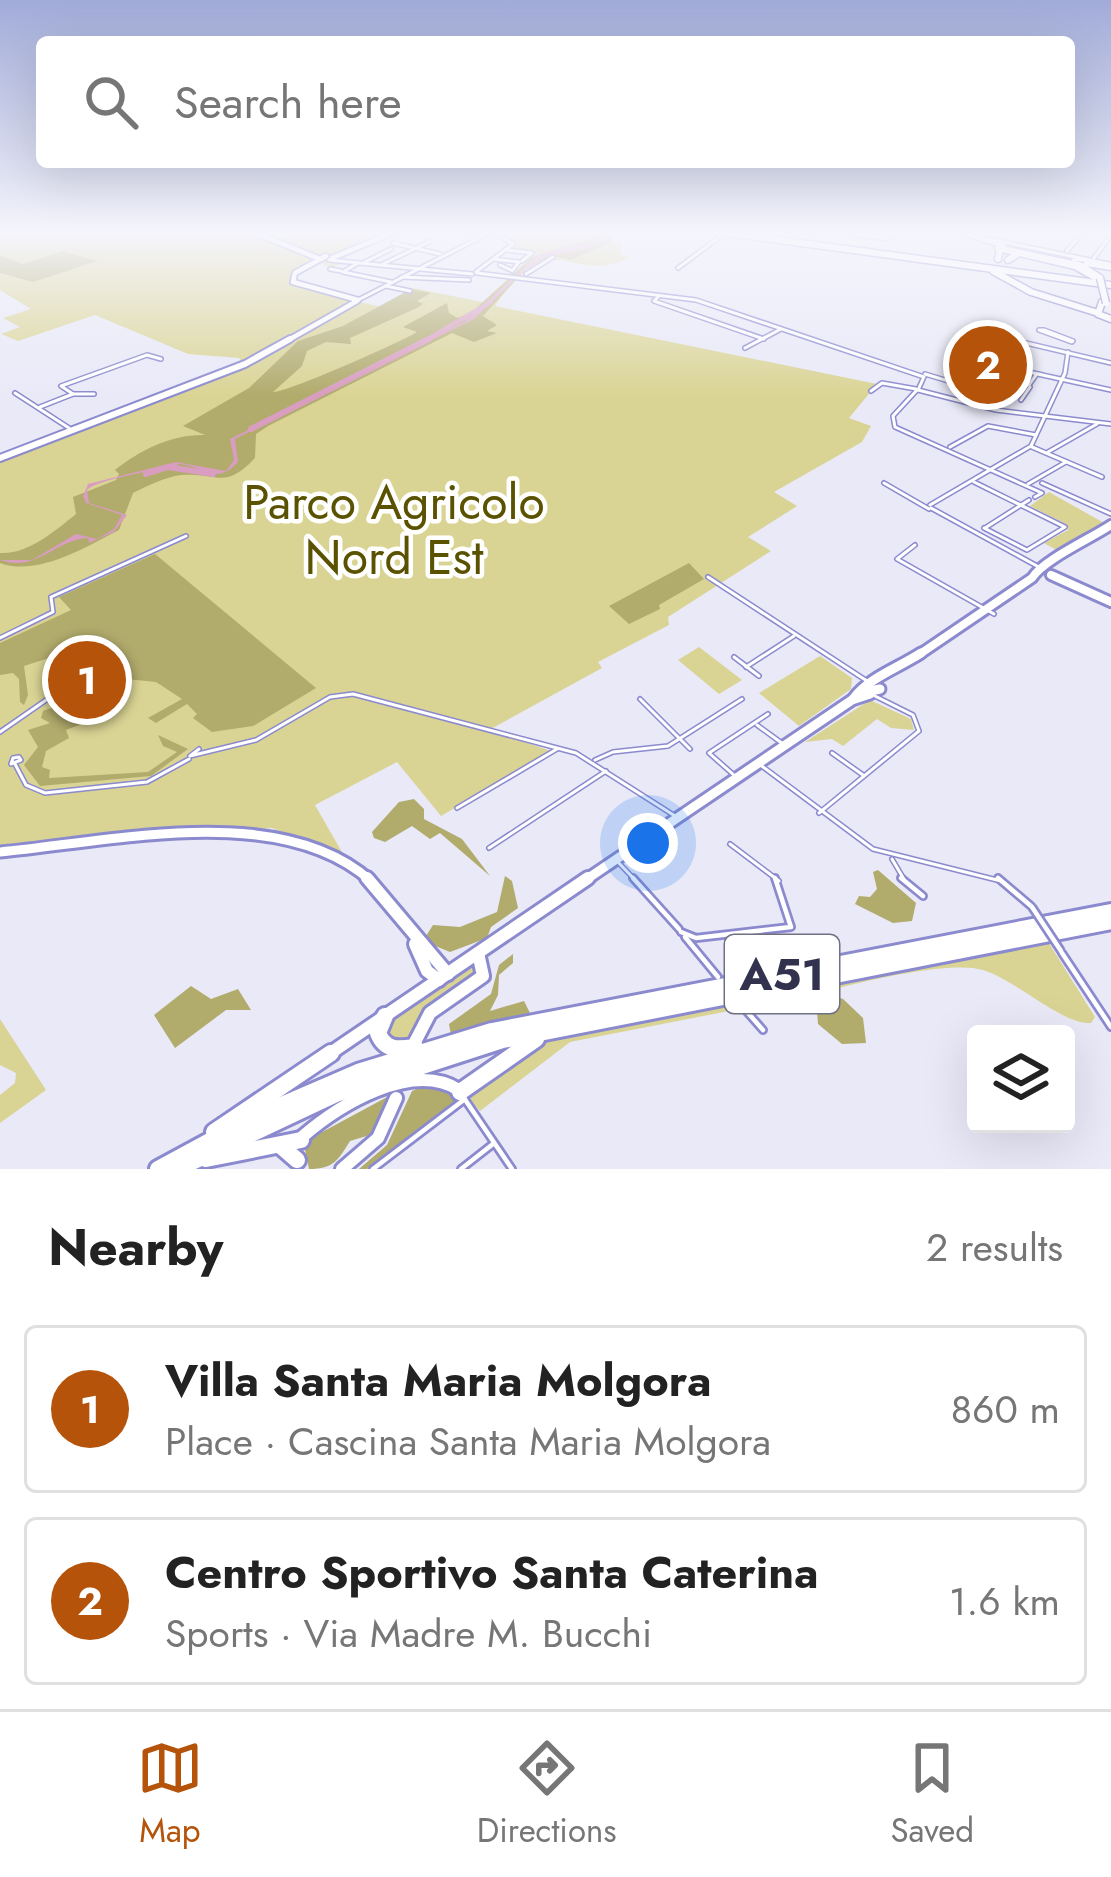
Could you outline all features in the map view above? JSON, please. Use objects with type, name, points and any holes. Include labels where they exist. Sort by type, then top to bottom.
[{"type":"highway","points":[[1014,288],[1107,312]]},
{"type":"highway","points":[[1036,297],[1107,312]]},
{"type":"highway","name":"A51","points":[[181,1164],[301,1096],[454,1041],[1111,912]]},
{"type":"highway","name":"A51","points":[[158,1169],[181,1164],[373,1076],[503,1040],[1111,921]]},
{"type":"highway","points":[[386,1016],[378,1033],[389,1048],[454,1041]]},
{"type":"highway","points":[[463,1095],[528,1042],[610,1018]]},
{"type":"highway","points":[[181,1164],[331,1053]]},
{"type":"highway","points":[[181,1164],[254,1146],[295,1158]]},
{"type":"street","points":[[312,288],[352,300]]},
{"type":"street","points":[[0,458],[217,375],[382,288]]},
{"type":"street","points":[[393,288],[410,291]]},
{"type":"street","points":[[603,288],[714,304],[943,379],[959,386],[972,403]]},
{"type":"street","points":[[660,296],[654,301],[764,339]]},
{"type":"street","points":[[746,348],[784,328]]},
{"type":"street","points":[[992,335],[1111,363]]},
{"type":"street","points":[[1060,350],[1072,342]]},
{"type":"street","points":[[928,506],[1030,446],[1061,379],[1068,352]]},
{"type":"street","points":[[73,394],[61,387],[147,355],[160,359]]},
{"type":"street","points":[[113,367],[123,372]]},
{"type":"street","points":[[916,372],[943,379]]},
{"type":"street","points":[[1022,400],[1040,374],[1111,390]]},
{"type":"street","points":[[924,377],[891,423],[902,433],[948,448],[1042,493],[1035,497]]},
{"type":"street","points":[[1002,379],[1029,385]]},
{"type":"street","points":[[1001,390],[1010,391],[1018,382]]},
{"type":"street","points":[[871,392],[879,383],[1015,412],[1111,424]]},
{"type":"street","points":[[15,392],[71,429]]},
{"type":"street","points":[[38,408],[73,394],[94,394]]},
{"type":"street","points":[[956,399],[966,399]]},
{"type":"street","points":[[1015,412],[1016,405]]},
{"type":"street","points":[[1046,453],[1098,423]]},
{"type":"street","points":[[948,448],[988,426],[1036,436]]},
{"type":"street","points":[[1030,446],[1102,477]]},
{"type":"street","points":[[1026,485],[1066,461]]},
{"type":"street","points":[[973,481],[1065,527],[1029,550],[986,526]]},
{"type":"street","points":[[884,483],[1111,602]]},
{"type":"street","points":[[1042,483],[1111,514]]},
{"type":"street","points":[[978,532],[1029,500]]},
{"type":"street","points":[[956,521],[965,515]]},
{"type":"street","points":[[331,1053],[853,700],[867,686],[989,612],[1111,525]]},
{"type":"street","points":[[0,638],[53,612],[51,597],[186,536]]},
{"type":"street","points":[[915,545],[897,560],[989,612]]},
{"type":"street","points":[[708,577],[920,723],[917,734],[819,813]]},
{"type":"street","points":[[746,667],[796,635]]},
{"type":"street","points":[[734,657],[759,676]]},
{"type":"street","points":[[867,686],[893,703]]},
{"type":"street","points":[[0,732],[62,689]]},
{"type":"street","points":[[0,763],[14,761],[26,785],[45,793],[147,782],[211,748],[256,740],[342,693],[559,748],[594,761],[676,817]]},
{"type":"street","points":[[640,699],[690,749]]},
{"type":"street","points":[[594,761],[613,752],[662,747],[742,699]]},
{"type":"street","points":[[736,777],[709,753],[768,714]]},
{"type":"street","points":[[755,723],[784,745]]},
{"type":"street","points":[[457,808],[559,748]]},
{"type":"street","points":[[832,753],[864,776]]},
{"type":"street","points":[[758,763],[819,813],[892,857],[997,878],[1032,907],[1111,1028]]},
{"type":"street","points":[[489,848],[608,770]]},
{"type":"street","points":[[0,852],[212,834],[289,838],[327,852],[362,873],[412,938],[425,968],[444,977]]},
{"type":"street","points":[[681,932],[695,938],[791,927],[780,883],[730,844]]},
{"type":"street","points":[[892,857],[896,874],[923,896]]},
{"type":"street","points":[[615,859],[718,977]]},
{"type":"street","points":[[415,1042],[430,1013],[484,976],[478,953]]},
{"type":"street","points":[[741,1005],[763,1030]]},
{"type":"street","points":[[295,1158],[315,1126],[418,1078],[445,1079],[463,1095],[512,1169]]},
{"type":"street","points":[[373,1169],[463,1095]]},
{"type":"street","points":[[342,1169],[383,1132],[396,1098]]},
{"type":"street","points":[[461,1169],[494,1143]]},
{"type":"green space","name":"Parco Agricolo Nord Est","points":[[301,288],[381,307],[413,288],[487,303],[502,288],[509,288],[495,306],[877,384],[849,418],[871,426],[862,442],[774,492],[797,506],[748,537],[771,551],[668,617],[669,625],[598,662],[602,668],[489,730],[551,751],[441,816],[397,762],[315,805],[343,854],[272,828],[0,846],[0,459],[244,365],[239,358],[188,354],[95,315],[18,341],[1,334],[20,327],[3,318],[31,309],[0,290]]},
{"type":"green space","points":[[971,347],[979,350],[974,354],[1032,374],[1026,383],[943,371],[969,373],[967,364],[954,361]]},
{"type":"green space","points":[[1049,492],[1104,523],[1060,552],[1044,543],[1068,530],[1066,524],[1030,506]]},
{"type":"green space","points":[[699,647],[742,680],[719,694],[678,660]]},
{"type":"green space","points":[[820,656],[852,678],[851,689],[799,726],[759,693]]},
{"type":"green space","points":[[870,700],[911,719],[914,730],[891,728],[877,719],[843,746],[832,739],[805,742]]},
{"type":"green space","points":[[1047,940],[1095,1017],[1091,1023],[1067,1017],[996,975],[962,967],[869,981],[752,1010],[745,1002]]},
{"type":"green space","points":[[473,967],[477,979],[431,1009],[410,1046],[400,1048],[380,1032],[384,1023]]},
{"type":"green space","points":[[726,1003],[734,1010],[570,1042],[480,1111],[468,1098],[468,1093],[542,1040]]},
{"type":"green space","points":[[0,1019],[46,1090],[0,1123],[0,1095],[15,1083],[16,1073],[0,1065]]},
{"type":"shaded area","points":[[499,288],[509,288],[483,316],[497,325],[487,331],[497,333],[474,342],[452,333],[268,426],[256,434],[255,458],[235,474],[175,476],[133,493],[119,530],[77,552],[30,566],[0,563],[0,553],[30,546],[68,521],[76,514],[73,497],[116,480],[115,470],[135,456],[169,440],[205,435],[183,426],[249,388],[298,341],[343,326],[411,289],[431,293],[417,301],[423,304],[419,307],[350,338],[351,344],[326,342],[307,351],[302,366],[273,392],[417,332],[403,327],[447,303],[449,313],[458,318]]},
{"type":"shaded area","points":[[506,288],[474,319],[235,439],[238,462],[230,469],[223,473],[180,464],[93,486],[87,490],[89,503],[127,515],[114,532],[89,543],[88,538],[76,540],[32,560],[76,534],[97,539],[114,529],[122,515],[86,503],[83,496],[88,484],[176,462],[226,471],[234,460],[230,439],[464,322]]},
{"type":"shaded area","points":[[155,554],[316,688],[253,726],[212,732],[193,718],[197,714],[187,704],[156,723],[148,718],[182,699],[156,682],[126,679],[114,666],[122,653],[80,648],[24,666],[28,695],[24,705],[20,702],[19,679],[13,673],[0,675],[0,643],[71,610],[59,597]]},
{"type":"shaded area","points":[[689,563],[704,579],[659,605],[660,609],[629,624],[609,606]]},
{"type":"shaded area","points":[[80,698],[97,718],[66,730],[69,738],[46,751],[42,767],[50,770],[49,778],[148,772],[177,752],[163,746],[158,735],[188,749],[151,776],[40,786],[24,765],[38,747],[28,730],[50,723],[41,718],[43,711]]},
{"type":"shaded area","points":[[414,799],[424,809],[424,819],[462,839],[490,876],[440,833],[430,839],[412,826],[385,842],[374,838],[372,832],[399,802]]},
{"type":"shaded area","points":[[878,870],[916,903],[912,921],[893,923],[855,904],[859,896],[870,897],[877,889],[873,872]]},
{"type":"shaded area","points":[[505,876],[512,881],[518,908],[491,927],[487,938],[450,952],[428,943],[426,936],[433,925],[460,927],[497,912]]},
{"type":"shaded area","points":[[513,954],[513,963],[499,975],[498,995],[490,1011],[524,1001],[530,1013],[451,1035],[449,1024],[491,994],[499,965]]},
{"type":"shaded area","points":[[191,986],[211,999],[238,989],[251,1010],[226,1010],[175,1048],[154,1015]]},
{"type":"shaded area","points":[[823,992],[843,999],[863,1018],[866,1043],[842,1044],[818,1024],[817,1011],[806,1014],[797,1006],[801,999]]},
{"type":"shaded area","points":[[426,1085],[447,1089],[456,1100],[367,1169],[359,1169],[387,1145],[412,1091]]},
{"type":"shaded area","points":[[389,1096],[370,1135],[350,1141],[330,1165],[309,1169],[305,1150],[311,1138]]},
{"type":"waterway","points":[[423,342],[491,302]]},
{"type":"waterway","points":[[251,429],[429,339]]},
{"type":"waterway","points":[[146,474],[168,467],[213,474]]},
{"type":"place","name":"Centro Sportivo Santa Caterina","points":[[988,365]]},
{"type":"place","name":"Villa Santa Maria Molgora","points":[[87,680]]}]
